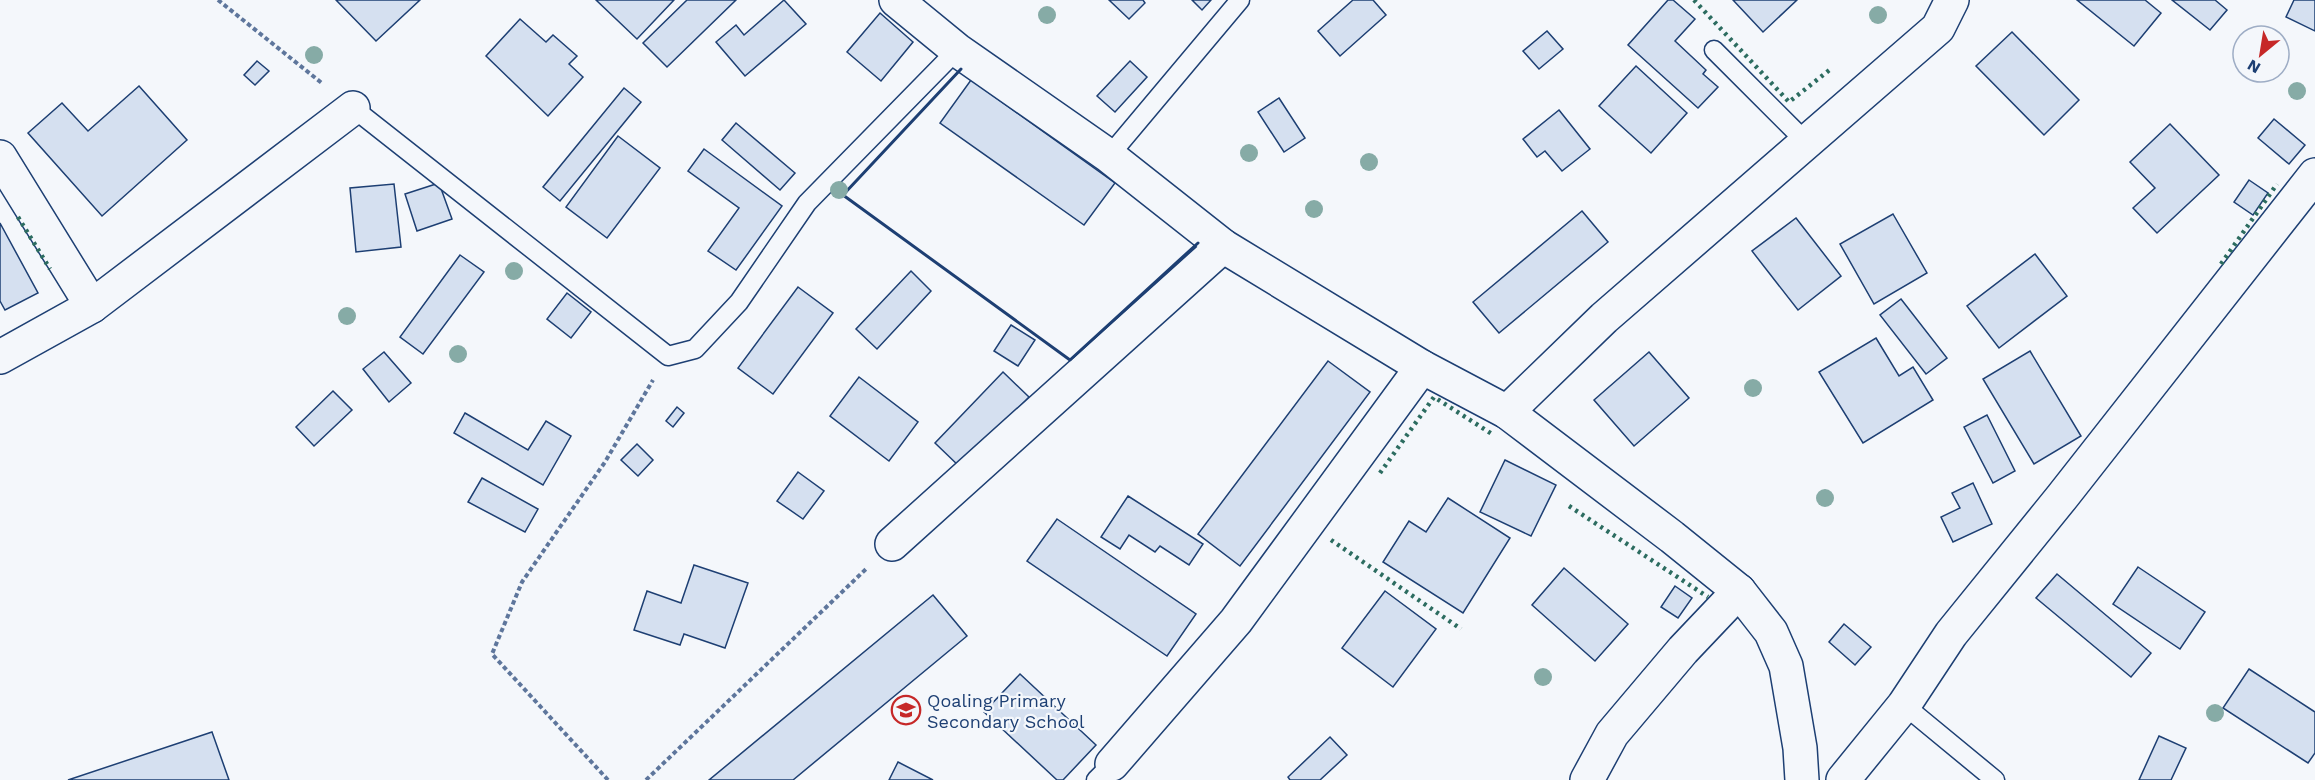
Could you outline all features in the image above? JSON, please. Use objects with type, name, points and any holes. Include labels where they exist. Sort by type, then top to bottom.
[{"type":"street","points":[[896,0],[957,50],[1109,156],[1223,246],[1422,367],[1507,412],[1672,537],[1739,591],[1771,632],[1785,666],[1800,748],[1802,780]]},
{"type":"street","points":[[1507,412],[1604,318],[1938,28],[1952,0]]},
{"type":"street","points":[[0,357],[92,306],[353,108]]},
{"type":"street","points":[[0,157],[92,306]]},
{"type":"street","points":[[1843,780],[1904,705],[1951,634],[2062,497],[2315,175]]},
{"type":"street","points":[[892,544],[1223,246]]},
{"type":"street","points":[[1104,772],[1236,621],[1422,367]]},
{"type":"street","points":[[1587,780],[1612,734],[1683,651],[1739,591]]},
{"type":"lane","points":[[1109,156],[1240,0]]},
{"type":"lane","points":[[353,108],[668,356],[695,349],[738,302],[807,203],[957,50]]},
{"type":"lane","points":[[1714,50],[1806,142]]},
{"type":"lane","points":[[1904,705],[1995,780]]},
{"type":"path","points":[[218,0],[353,108]]},
{"type":"path","points":[[608,780],[492,654],[522,582],[604,462],[668,356]]},
{"type":"path","points":[[646,780],[892,544]]},
{"type":"building","points":[[336,0],[420,0],[376,41]]},
{"type":"building","points":[[596,0],[674,0],[637,39]]},
{"type":"building","points":[[687,0],[736,0],[667,67],[643,43]]},
{"type":"building","points":[[784,0],[806,24],[745,76],[716,42],[736,25],[744,35]]},
{"type":"building","points":[[1109,0],[1143,0],[1145,3],[1129,19]]},
{"type":"building","points":[[1192,0],[1211,0],[1202,10]]},
{"type":"building","points":[[1353,0],[1373,0],[1386,15],[1340,56],[1318,31]]},
{"type":"building","points":[[1668,0],[1673,0],[1695,19],[1675,41],[1706,70],[1703,74],[1718,87],[1698,108],[1628,45]]},
{"type":"building","points":[[1733,0],[1797,0],[1763,32]]},
{"type":"building","points":[[2077,0],[2145,0],[2161,13],[2134,46]]},
{"type":"building","points":[[2172,0],[2215,0],[2227,10],[2210,30]]},
{"type":"building","points":[[2294,0],[2315,0],[2315,31],[2286,17]]},
{"type":"building","points":[[880,13],[913,42],[881,81],[847,52]]},
{"type":"building","points":[[520,19],[546,42],[553,35],[577,56],[569,64],[583,77],[548,116],[486,56]]},
{"type":"building","points":[[1547,31],[1563,49],[1539,69],[1523,51]]},
{"type":"building","points":[[2012,32],[2079,100],[2044,135],[1976,66]]},
{"type":"building","points":[[257,61],[269,71],[255,85],[244,75]]},
{"type":"building","points":[[1130,61],[1147,77],[1115,112],[1097,96]]},
{"type":"building","points":[[1636,66],[1687,113],[1651,153],[1599,106]]},
{"type":"building","points":[[971,80],[1115,183],[1084,225],[940,123]]},
{"type":"building","points":[[139,86],[187,140],[102,216],[28,133],[62,103],[88,131]]},
{"type":"building","points":[[624,88],[641,102],[560,201],[543,187]]},
{"type":"building","points":[[1279,98],[1305,138],[1284,152],[1258,112]]},
{"type":"building","points":[[1559,110],[1590,149],[1562,171],[1545,151],[1537,157],[1523,139]]},
{"type":"building","points":[[2274,119],[2305,145],[2289,164],[2258,138]]},
{"type":"building","points":[[736,123],[795,173],[780,190],[722,140]]},
{"type":"building","points":[[2170,124],[2219,175],[2157,233],[2133,208],[2155,188],[2130,162]]},
{"type":"building","points":[[618,136],[660,168],[607,238],[566,207]]},
{"type":"building","points":[[704,149],[782,206],[736,270],[708,251],[739,208],[688,171]]},
{"type":"building","points":[[2249,180],[2268,193],[2253,215],[2234,202]]},
{"type":"building","points":[[439,183],[452,219],[417,231],[405,194]]},
{"type":"building","points":[[394,184],[401,247],[356,252],[350,188]]},
{"type":"building","points":[[1582,211],[1608,242],[1499,333],[1473,302]]},
{"type":"building","points":[[1893,214],[1927,273],[1874,304],[1840,244]]},
{"type":"building","points":[[1796,218],[1841,276],[1798,310],[1752,251]]},
{"type":"building","points":[[0,223],[38,293],[5,310],[0,301]]},
{"type":"building","points":[[2035,254],[2067,296],[1999,348],[1967,306]]},
{"type":"building","points":[[460,255],[484,272],[423,354],[400,337]]},
{"type":"building","points":[[911,271],[931,291],[877,349],[856,329]]},
{"type":"building","points":[[798,287],[833,313],[773,394],[738,368]]},
{"type":"building","points":[[567,293],[591,312],[571,338],[547,319]]},
{"type":"building","points":[[1901,299],[1947,358],[1926,374],[1880,315]]},
{"type":"building","points":[[1011,325],[1035,340],[1018,366],[994,351]]},
{"type":"building","points":[[1876,338],[1899,376],[1913,367],[1933,400],[1863,443],[1819,372]]},
{"type":"building","points":[[2030,351],[2081,436],[2034,464],[1983,379]]},
{"type":"building","points":[[384,352],[411,383],[389,402],[363,369]]},
{"type":"building","points":[[1649,352],[1689,398],[1634,446],[1594,400]]},
{"type":"building","points":[[1328,361],[1370,392],[1240,566],[1198,534]]},
{"type":"building","points":[[1003,372],[1029,397],[961,468],[935,443]]},
{"type":"building","points":[[859,377],[918,422],[889,461],[830,416]]},
{"type":"building","points":[[333,391],[352,410],[314,446],[296,427]]},
{"type":"building","points":[[677,407],[684,413],[673,427],[666,421]]},
{"type":"building","points":[[465,413],[528,450],[546,421],[571,436],[543,485],[454,433]]},
{"type":"building","points":[[1987,415],[2015,471],[1993,483],[1964,427]]},
{"type":"building","points":[[637,444],[653,460],[638,476],[621,460]]},
{"type":"building","points":[[1505,460],[1556,485],[1531,536],[1480,512]]},
{"type":"building","points":[[798,472],[824,491],[803,519],[777,501]]},
{"type":"building","points":[[482,478],[538,509],[525,532],[468,502]]},
{"type":"building","points":[[1973,483],[1992,524],[1953,542],[1941,517],[1960,508],[1952,493]]},
{"type":"building","points":[[1128,496],[1203,544],[1189,565],[1160,546],[1155,552],[1129,535],[1120,549],[1101,537]]},
{"type":"building","points":[[1448,498],[1510,538],[1463,613],[1383,562],[1409,521],[1426,532]]},
{"type":"building","points":[[1057,519],[1196,614],[1167,656],[1027,561]]},
{"type":"building","points":[[694,565],[748,583],[725,648],[684,634],[680,645],[634,630],[647,591],[681,603]]},
{"type":"building","points":[[2138,567],[2205,612],[2180,649],[2113,604]]},
{"type":"building","points":[[1564,568],[1628,624],[1595,661],[1532,605]]},
{"type":"building","points":[[2057,574],[2151,653],[2131,677],[2036,598]]},
{"type":"building","points":[[1675,586],[1692,598],[1678,618],[1661,607]]},
{"type":"building","points":[[1385,591],[1436,629],[1393,687],[1342,648]]},
{"type":"building","points":[[933,595],[967,636],[793,780],[709,780]]},
{"type":"building","points":[[1844,624],[1871,647],[1855,665],[1829,642]]},
{"type":"building","points":[[2249,669],[2315,712],[2315,753],[2308,763],[2223,708]]},
{"type":"building","points":[[1020,674],[1096,745],[1063,780],[1057,780],[984,712]]},
{"type":"building","points":[[212,732],[229,780],[68,780]]},
{"type":"building","points":[[2159,736],[2186,748],[2171,780],[2139,780]]},
{"type":"building","points":[[1330,737],[1347,755],[1320,780],[1290,780],[1288,777]]},
{"type":"building","points":[[898,762],[933,780],[889,780]]},
{"type":"hedge","points":[[1694,0],[1789,102],[1832,68]]},
{"type":"hedge","points":[[2221,264],[2277,184]]},
{"type":"hedge","points":[[18,217],[50,269]]},
{"type":"hedge","points":[[1380,473],[1434,397],[1492,434]]},
{"type":"hedge","points":[[1569,506],[1708,597]]},
{"type":"hedge","points":[[1331,540],[1461,629]]},
{"type":"wall","points":[[961,69],[843,195],[1070,360],[1198,243]]},
{"type":"place","name":"Qoaling Primary Secondary School","points":[[906,710]]}]
